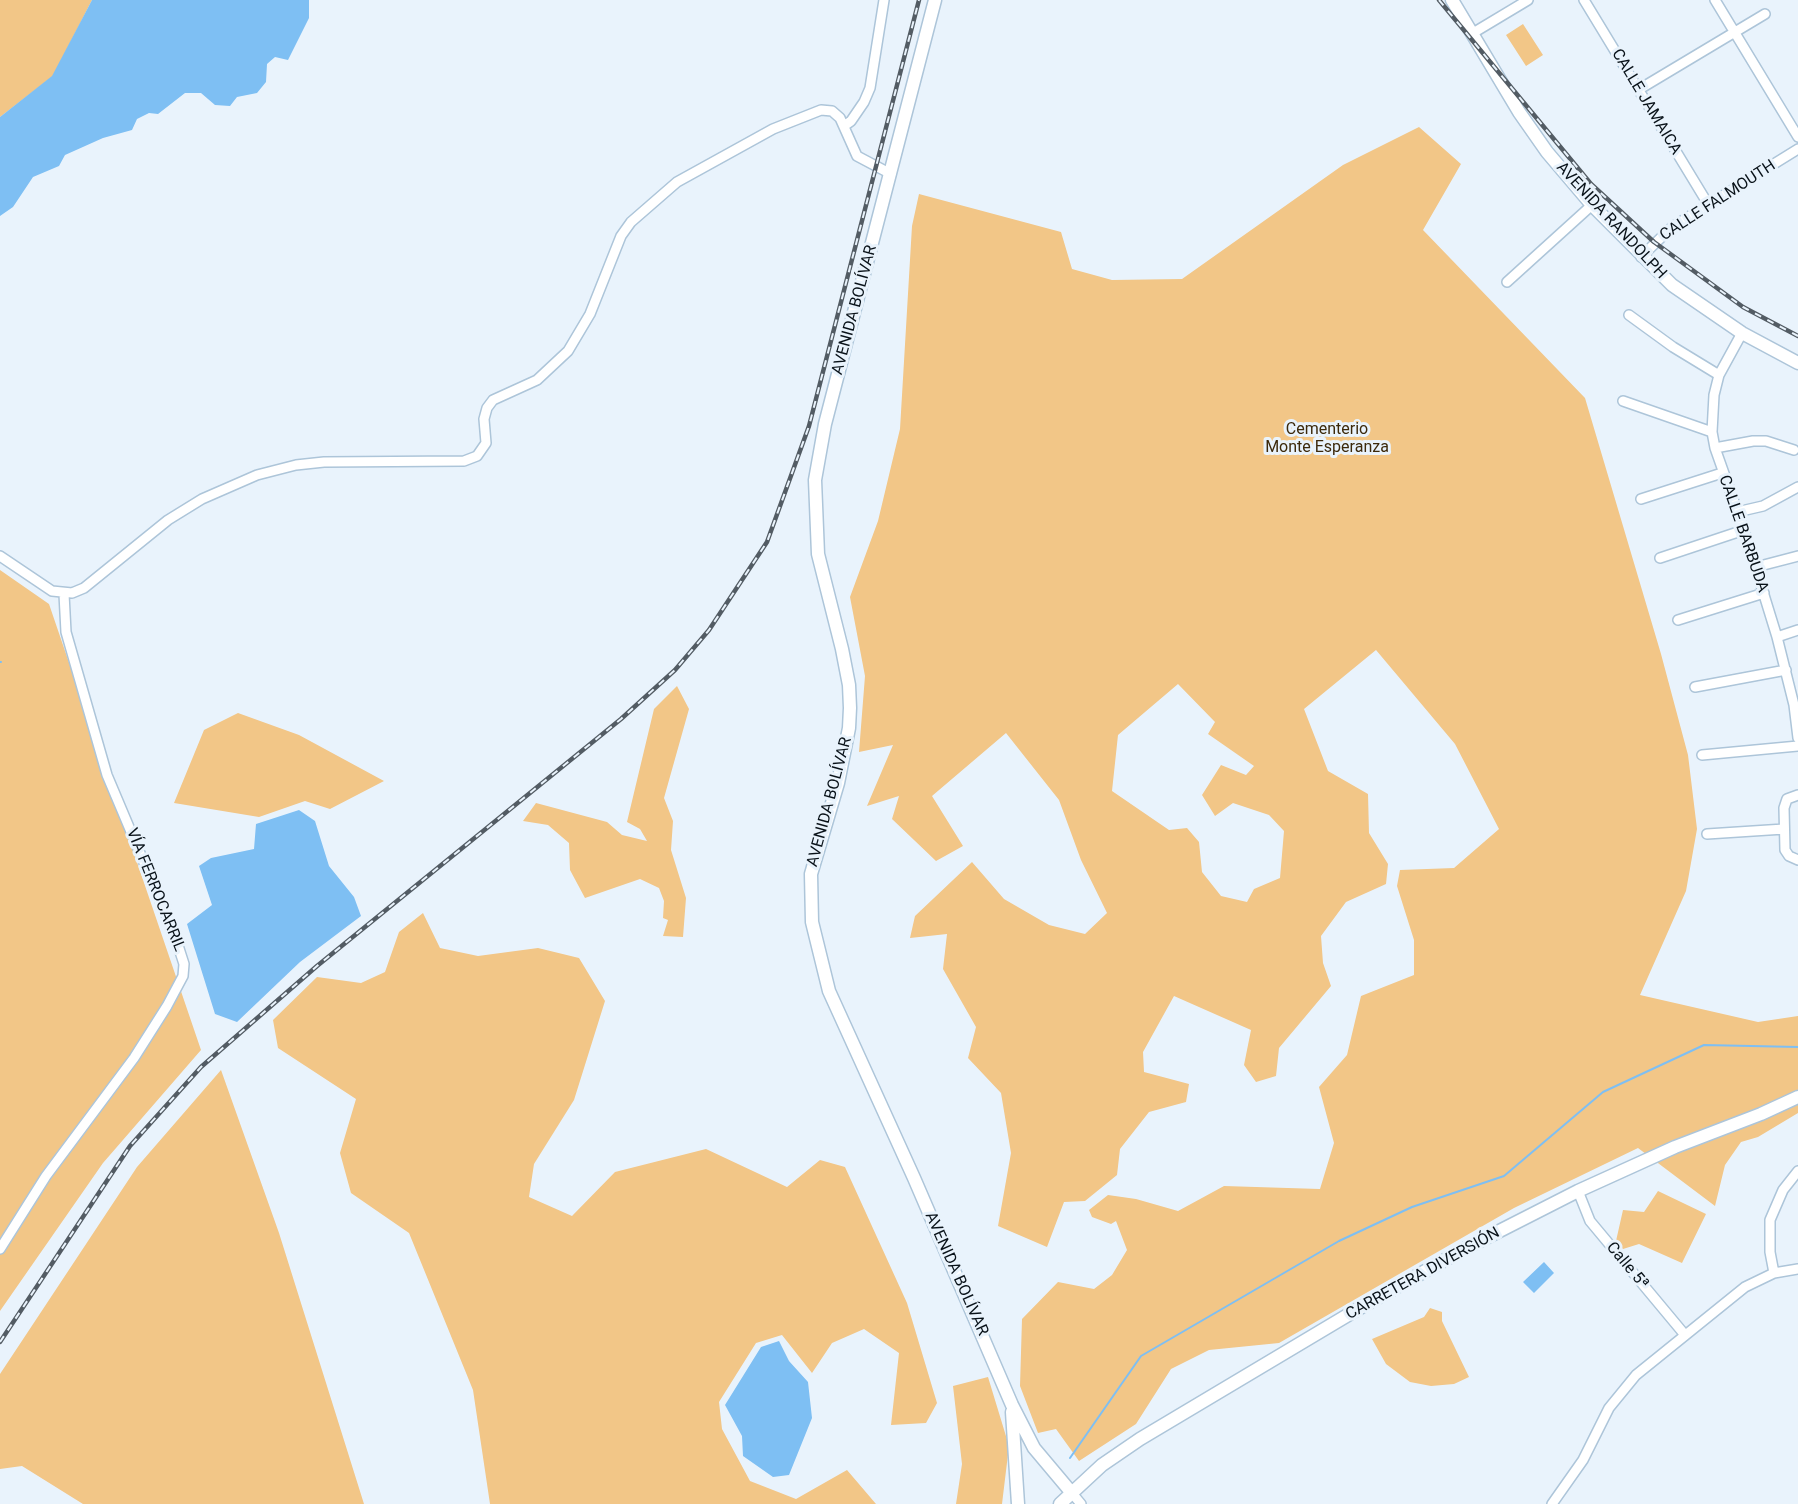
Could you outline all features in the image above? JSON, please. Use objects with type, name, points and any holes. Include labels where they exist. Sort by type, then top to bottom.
[{"type":"main road","name":"AVENIDA BOLÍVAR","points":[[935,0],[825,424],[815,480],[818,554],[842,649],[849,685],[850,708],[849,728],[838,783],[811,874],[812,921],[829,991],[919,1188],[1011,1405],[1034,1448],[1071,1492]]},
{"type":"main road","name":"AVENIDA RANDOLPH","points":[[1452,0],[1519,112],[1547,152],[1592,205],[1641,257],[1672,285],[1742,333],[1798,363]]},
{"type":"main road","name":"CARRETERA DIVERSIÓN","points":[[1060,1504],[1102,1465],[1140,1439],[1363,1306],[1468,1247],[1578,1191],[1675,1147],[1761,1114],[1798,1097]]},
{"type":"main road","points":[[1011,1405],[1018,1504]]},
{"type":"street","points":[[844,126],[851,121],[870,88],[884,0]]},
{"type":"street","points":[[1473,33],[1528,0]]},
{"type":"street","name":"CALLE JAMAICA","points":[[1584,0],[1708,204]]},
{"type":"street","points":[[1715,0],[1798,137]]},
{"type":"street","points":[[1638,90],[1766,14]]},
{"type":"street","points":[[0,556],[43,586],[64,594],[84,588],[168,520],[202,500],[257,475],[296,465],[324,462],[464,461],[477,456],[486,443],[484,419],[487,408],[493,400],[537,380],[568,351],[590,314],[621,236],[631,222],[676,182],[773,129],[821,110],[832,111],[844,126],[851,149],[857,156],[891,174]]},
{"type":"street","name":"CALLE FALMOUTH","points":[[1641,257],[1672,227],[1798,149]]},
{"type":"street","points":[[1507,282],[1592,205]]},
{"type":"street","points":[[1629,315],[1673,347],[1719,375]]},
{"type":"street","name":"CALLE BARBUDA","points":[[1742,333],[1719,375],[1714,395],[1712,432],[1722,472],[1744,530],[1777,637],[1798,738]]},
{"type":"street","points":[[1623,401],[1712,432]]},
{"type":"street","points":[[1715,448],[1766,441],[1794,450]]},
{"type":"street","points":[[1641,499],[1722,472]]},
{"type":"street","points":[[1737,512],[1763,506],[1798,487]]},
{"type":"street","points":[[1660,558],[1744,530]]},
{"type":"street","points":[[1755,567],[1798,556]]},
{"type":"street","points":[[1678,620],[1764,593]]},
{"type":"street","name":"VÍA FERROCARRIL","points":[[0,1249],[46,1176],[134,1058],[183,976],[184,964],[176,936],[107,775],[66,632],[64,594]]},
{"type":"street","points":[[1777,637],[1798,630]]},
{"type":"street","points":[[1695,687],[1785,670]]},
{"type":"street","points":[[1702,755],[1798,746]]},
{"type":"street","points":[[1798,795],[1787,799],[1784,808],[1785,850],[1789,856],[1798,860]]},
{"type":"street","points":[[1707,834],[1784,829]]},
{"type":"street","points":[[1774,1273],[1770,1252],[1770,1220],[1783,1190],[1798,1171]]},
{"type":"street","name":"Calle 5ª","points":[[1578,1191],[1590,1221],[1685,1335]]},
{"type":"street","points":[[1552,1504],[1582,1460],[1616,1397],[1636,1376],[1745,1287],[1774,1273],[1798,1269]]},
{"type":"street","points":[[1071,1492],[1081,1504]]},
{"type":"green space","points":[[0,0],[92,0],[53,76],[0,117]]},
{"type":"green space","points":[[1523,24],[1543,55],[1526,66],[1506,35]]},
{"type":"green space","name":"Cementerio Monte Esperanza","points":[[1419,127],[1461,164],[1423,230],[1585,398],[1661,654],[1688,755],[1697,829],[1686,891],[1640,995],[1758,1022],[1798,1016],[1798,1113],[1758,1137],[1741,1142],[1725,1165],[1715,1206],[1638,1148],[1514,1208],[1279,1343],[1209,1350],[1171,1369],[1136,1424],[1079,1461],[1056,1429],[1038,1433],[1020,1386],[1022,1319],[1058,1282],[1094,1289],[1112,1275],[1127,1250],[1116,1221],[1111,1224],[1092,1217],[1089,1210],[1108,1195],[1136,1199],[1178,1211],[1224,1186],[1320,1189],[1334,1143],[1319,1087],[1347,1055],[1361,996],[1414,975],[1414,940],[1397,886],[1400,870],[1454,868],[1499,829],[1455,744],[1376,650],[1304,709],[1328,771],[1368,794],[1369,833],[1388,864],[1386,884],[1346,902],[1321,936],[1323,963],[1331,986],[1279,1048],[1276,1076],[1256,1082],[1244,1065],[1251,1030],[1174,996],[1143,1052],[1144,1072],[1189,1084],[1186,1102],[1149,1112],[1120,1149],[1117,1175],[1085,1201],[1064,1202],[1047,1247],[998,1226],[1011,1153],[1001,1093],[968,1058],[976,1027],[943,969],[947,934],[910,938],[915,916],[972,862],[1004,899],[1049,925],[1085,934],[1107,913],[1081,860],[1059,800],[1006,733],[932,796],[963,846],[936,861],[892,819],[899,796],[867,806],[893,745],[859,752],[865,676],[850,597],[878,521],[900,429],[912,226],[919,194],[1061,232],[1072,269],[1112,280],[1182,279],[1343,165]],"holes":[[[1178,684],[1215,722],[1208,734],[1254,766],[1246,775],[1221,765],[1202,795],[1215,816],[1233,803],[1269,815],[1284,831],[1280,878],[1254,889],[1247,902],[1221,896],[1202,872],[1199,842],[1187,828],[1169,830],[1112,791],[1118,735]]]},
{"type":"green space","points":[[0,570],[49,604],[201,1050],[103,1163],[0,1311]]},
{"type":"green space","points":[[677,686],[689,709],[664,798],[673,821],[671,850],[686,898],[683,937],[663,936],[668,920],[663,918],[664,901],[659,888],[640,879],[585,898],[570,870],[569,843],[548,825],[523,821],[536,803],[607,822],[622,835],[647,841],[640,829],[627,822],[654,709]]},
{"type":"green space","points":[[238,713],[299,735],[384,781],[330,809],[305,801],[259,817],[174,803],[204,730]]},
{"type":"green space","points":[[423,913],[440,948],[478,956],[538,948],[579,958],[605,1001],[574,1100],[534,1164],[529,1197],[572,1216],[615,1172],[706,1149],[787,1187],[820,1160],[845,1167],[907,1303],[937,1403],[926,1423],[891,1425],[899,1353],[864,1329],[832,1343],[812,1373],[782,1335],[756,1343],[719,1402],[722,1429],[750,1481],[796,1499],[847,1470],[876,1504],[490,1504],[473,1390],[409,1233],[351,1193],[340,1153],[356,1099],[278,1048],[273,1020],[317,977],[361,983],[385,972],[399,932]]},
{"type":"green space","points":[[221,1070],[279,1233],[364,1504],[83,1504],[22,1466],[0,1469],[0,1374],[137,1167]]},
{"type":"green space","points":[[1658,1191],[1706,1214],[1682,1263],[1639,1244],[1623,1249],[1616,1241],[1623,1210],[1644,1212]]},
{"type":"green space","points":[[1430,1308],[1442,1312],[1442,1321],[1469,1377],[1454,1384],[1431,1386],[1410,1382],[1386,1364],[1372,1339],[1424,1317]]},
{"type":"green space","points":[[988,1377],[1009,1446],[1002,1504],[956,1504],[962,1464],[953,1386]]},
{"type":"water","points":[[92,0],[309,0],[309,18],[288,60],[275,57],[267,64],[266,82],[257,93],[237,97],[230,106],[215,105],[201,93],[185,93],[158,114],[149,113],[137,119],[132,130],[103,138],[65,155],[59,166],[33,177],[13,207],[0,216],[0,117],[52,76]]},
{"type":"water","points":[[299,810],[315,821],[329,866],[354,897],[361,916],[300,962],[237,1022],[215,1014],[187,924],[212,905],[199,866],[211,858],[254,849],[256,824]]},
{"type":"water","points":[[1544,1262],[1554,1273],[1534,1293],[1523,1282]]},
{"type":"water","points":[[779,1341],[789,1361],[808,1382],[812,1418],[789,1475],[773,1477],[743,1456],[742,1436],[725,1405],[761,1347]]},
{"type":"waterway","points":[[1070,1458],[1141,1356],[1339,1241],[1412,1207],[1504,1176],[1603,1092],[1704,1045],[1798,1047]]},
{"type":"railway","points":[[0,1342],[130,1146],[201,1067],[317,966],[621,719],[675,670],[709,630],[767,542],[809,426],[919,0]]},
{"type":"railway","points":[[1439,0],[1591,184],[1654,242],[1743,307],[1798,336]]}]
